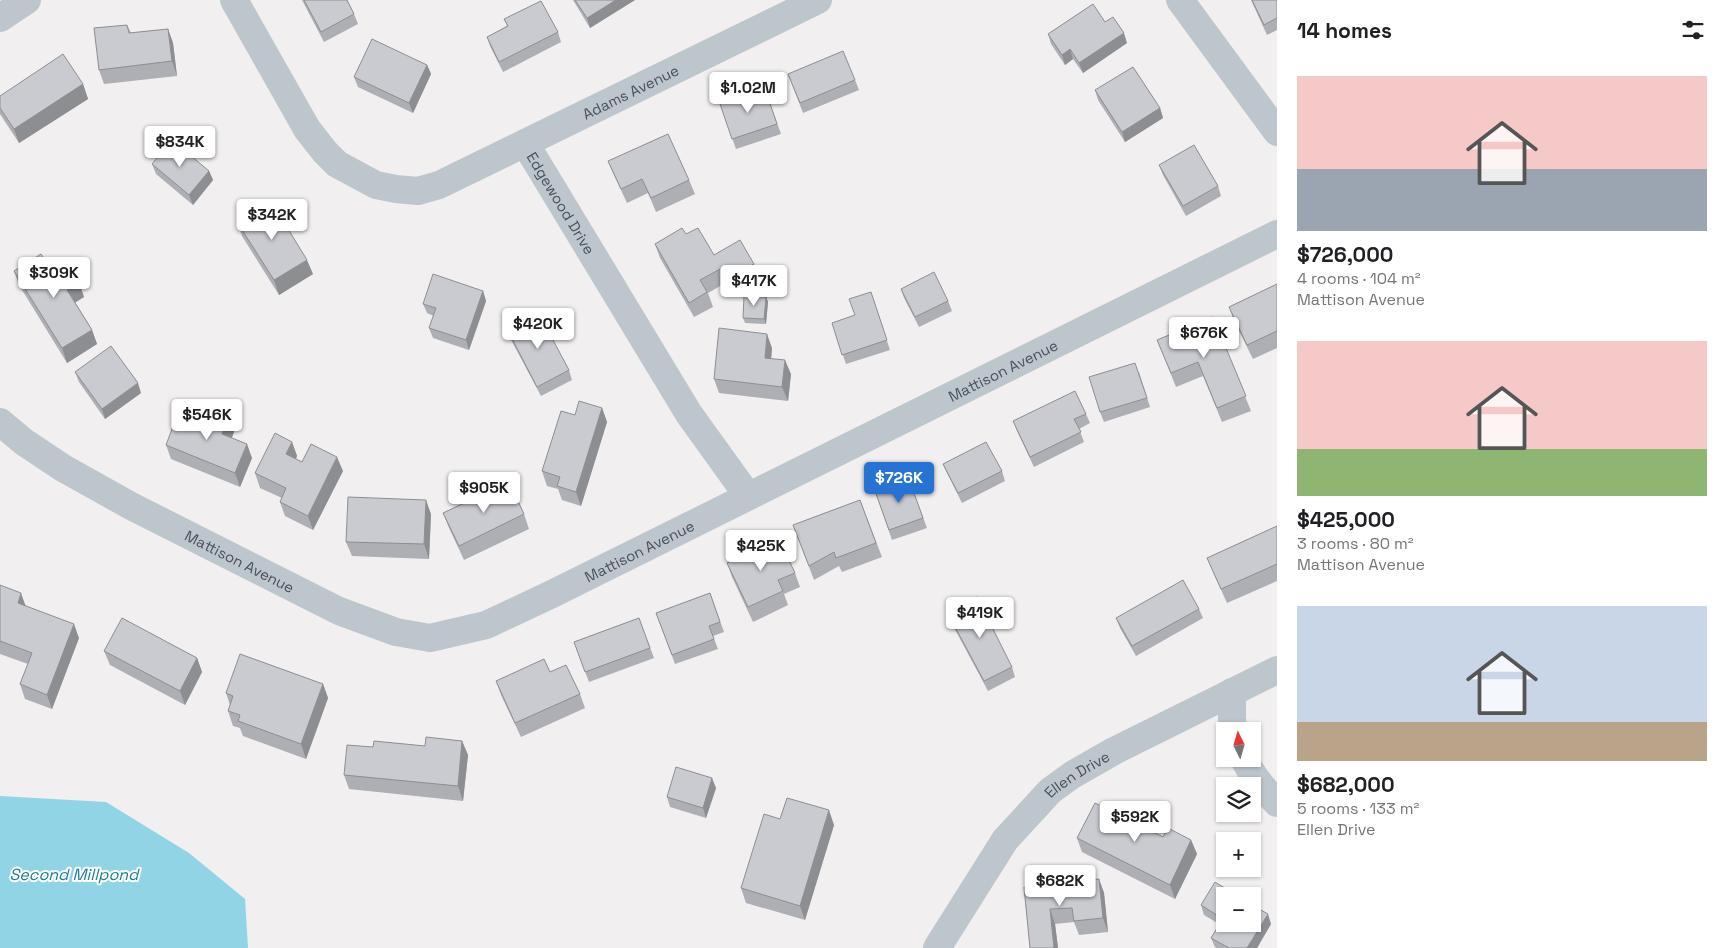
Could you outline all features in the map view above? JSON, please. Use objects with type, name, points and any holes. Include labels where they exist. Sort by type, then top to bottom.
[{"type":"street","points":[[0,18],[27,0]]},
{"type":"street","name":"Edgewood Drive","points":[[234,0],[307,129],[325,152],[337,164],[352,174],[376,185],[396,190],[418,191],[439,185],[525,143],[689,414],[748,496]]},
{"type":"street","name":"Adams Avenue","points":[[525,143],[818,0]]},
{"type":"street","points":[[1180,0],[1277,132]]},
{"type":"street","name":"Mattison Avenue","points":[[0,422],[9,431],[47,458],[131,506],[340,611],[396,632],[430,638],[486,625],[552,594],[1277,234]]},
{"type":"street","name":"Ellen Drive","points":[[937,948],[1005,840],[1050,790],[1114,751],[1277,670]]},
{"type":"street","points":[[1232,692],[1232,722]]},
{"type":"street","points":[[1248,768],[1277,803]]},
{"type":"water","name":"Second Millpond","points":[[0,796],[106,802],[189,853],[245,899],[248,948],[0,948]]},
{"type":"building","points":[[304,0],[347,0],[354,14],[321,32]]},
{"type":"building","points":[[575,0],[616,0],[587,18]]},
{"type":"building","points":[[1252,0],[1277,0],[1277,18],[1264,25]]},
{"type":"building","points":[[541,1],[558,32],[499,62],[487,37],[508,26],[504,19]]},
{"type":"building","points":[[1093,4],[1105,22],[1113,17],[1124,33],[1079,63],[1070,49],[1062,55],[1048,34]]},
{"type":"building","points":[[127,25],[129,33],[168,29],[172,61],[99,70],[94,28]]},
{"type":"building","points":[[372,39],[427,65],[409,103],[354,77]]},
{"type":"building","points":[[843,51],[855,80],[800,103],[788,74]]},
{"type":"building","points":[[63,54],[83,84],[14,129],[0,108],[0,96]]},
{"type":"building","points":[[1133,67],[1160,108],[1122,132],[1095,90]]},
{"type":"building","points":[[765,89],[777,124],[732,139],[720,104]]},
{"type":"building","points":[[668,134],[689,180],[651,198],[642,179],[621,189],[608,161]]},
{"type":"building","points":[[172,140],[209,171],[189,195],[152,164]]},
{"type":"building","points":[[1194,145],[1218,186],[1183,206],[1159,165]]},
{"type":"building","points":[[271,201],[307,260],[274,280],[237,222]]},
{"type":"building","points":[[682,228],[686,234],[698,228],[714,255],[740,240],[754,264],[730,278],[724,267],[700,280],[707,292],[689,303],[655,244]]},
{"type":"building","points":[[41,254],[53,272],[66,263],[79,283],[67,290],[92,330],[62,348],[14,271]]},
{"type":"building","points":[[934,272],[948,301],[915,317],[901,289]]},
{"type":"building","points":[[433,274],[483,291],[466,340],[429,328],[436,308],[423,304]]},
{"type":"building","points":[[1277,284],[1277,331],[1247,345],[1229,307]]},
{"type":"building","points":[[871,292],[887,340],[842,355],[832,323],[855,315],[849,299]]},
{"type":"building","points":[[744,296],[766,297],[764,319],[743,318]]},
{"type":"building","points":[[538,312],[569,370],[537,387],[507,329]]},
{"type":"building","points":[[1213,317],[1246,396],[1217,408],[1198,362],[1171,373],[1157,340]]},
{"type":"building","points":[[719,328],[767,334],[765,358],[785,360],[782,387],[714,379]]},
{"type":"building","points":[[111,346],[138,383],[102,409],[75,372]]},
{"type":"building","points":[[1135,363],[1147,398],[1100,412],[1089,377]]},
{"type":"building","points":[[1075,391],[1086,414],[1074,419],[1081,432],[1030,457],[1013,421]]},
{"type":"building","points":[[579,401],[602,408],[576,492],[557,486],[560,477],[542,471],[561,411],[575,415]]},
{"type":"building","points":[[208,409],[229,418],[222,434],[247,444],[235,473],[166,445],[178,413],[202,423]]},
{"type":"building","points":[[275,433],[292,442],[286,454],[302,462],[311,444],[337,457],[308,516],[280,502],[286,488],[255,473]]},
{"type":"building","points":[[986,442],[1002,471],[958,493],[943,464]]},
{"type":"building","points":[[909,479],[923,518],[889,530],[875,491]]},
{"type":"building","points":[[509,482],[524,514],[459,546],[443,513]]},
{"type":"building","points":[[348,497],[426,500],[424,544],[346,542]]},
{"type":"building","points":[[860,500],[876,543],[836,558],[834,552],[809,566],[793,525]]},
{"type":"building","points":[[1277,526],[1277,564],[1221,589],[1207,558]]},
{"type":"building","points":[[779,539],[795,573],[778,580],[783,591],[748,607],[727,563]]},
{"type":"building","points":[[1183,580],[1199,609],[1132,646],[1116,618]]},
{"type":"building","points":[[0,585],[21,593],[18,603],[74,624],[47,695],[20,684],[32,653],[0,641]]},
{"type":"building","points":[[710,593],[720,622],[709,626],[714,639],[672,655],[656,613]]},
{"type":"building","points":[[977,597],[1012,667],[984,681],[947,612]]},
{"type":"building","points":[[122,618],[197,658],[180,691],[104,651]]},
{"type":"building","points":[[639,618],[650,648],[585,672],[574,642]]},
{"type":"building","points":[[240,654],[323,684],[301,744],[238,721],[240,715],[228,711],[233,696],[226,693]]},
{"type":"building","points":[[544,659],[550,672],[566,665],[580,694],[515,723],[496,681]]},
{"type":"building","points":[[426,737],[462,741],[458,786],[344,775],[347,745],[373,747],[374,741],[425,746]]},
{"type":"building","points":[[676,767],[712,778],[703,808],[667,797]]},
{"type":"building","points":[[787,798],[829,810],[800,906],[741,888],[764,814],[780,819]]},
{"type":"building","points":[[1095,803],[1163,837],[1168,828],[1191,840],[1170,885],[1077,838]]},
{"type":"building","points":[[1099,879],[1103,918],[1074,921],[1072,908],[1050,909],[1054,948],[1030,948],[1024,887]]},
{"type":"building","points":[[1215,882],[1223,887],[1216,887],[1216,915],[1201,905]]},
{"type":"building","points":[[1261,910],[1268,914],[1261,925]]},
{"type":"building","points":[[1216,930],[1216,932],[1257,932],[1247,948],[1229,948],[1211,938]]}]
